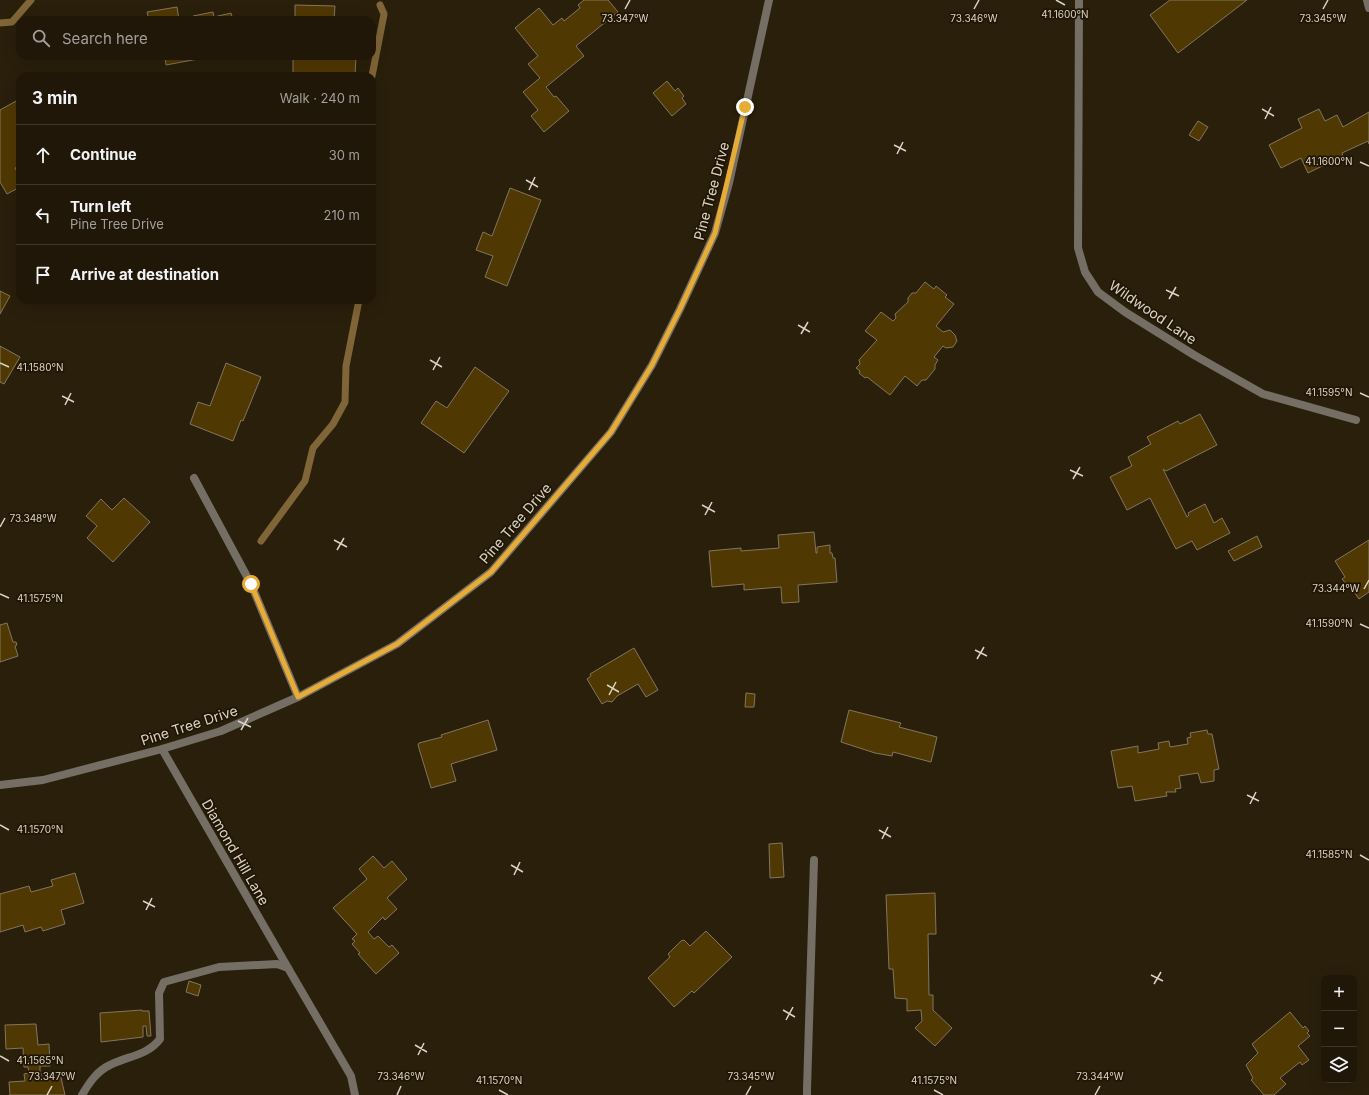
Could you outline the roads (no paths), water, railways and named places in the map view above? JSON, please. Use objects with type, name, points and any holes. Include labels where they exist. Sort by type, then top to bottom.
[{"type":"street","name":"Pine Tree Drive","points":[[0,785],[43,780],[162,750],[221,731],[298,697],[397,644],[491,572],[611,432],[652,365],[680,309],[715,233],[728,183],[769,0]]},
{"type":"street","name":"Wildwood Lane","points":[[1079,0],[1078,248],[1086,272],[1098,292],[1137,320],[1194,355],[1263,394],[1356,420]]},
{"type":"street","points":[[1366,0],[1369,8]]},
{"type":"street","points":[[194,478],[251,584],[298,697]]},
{"type":"street","name":"Diamond Hill Lane","points":[[162,750],[351,1076],[355,1095]]},
{"type":"street","points":[[807,1092],[814,860]]},
{"type":"street","points":[[82,1095],[98,1073],[110,1065],[149,1050],[160,1039],[159,993],[160,987],[164,982],[220,967],[278,964],[288,968]]},
{"type":"waterway","points":[[17,16],[31,0]]},
{"type":"waterway","points":[[376,55],[384,14],[380,5]]},
{"type":"waterway","points":[[0,23],[12,22],[16,17]]},
{"type":"waterway","points":[[373,72],[375,60]]},
{"type":"waterway","points":[[261,541],[305,481],[313,448],[333,424],[345,402],[346,366],[358,304]]}]
